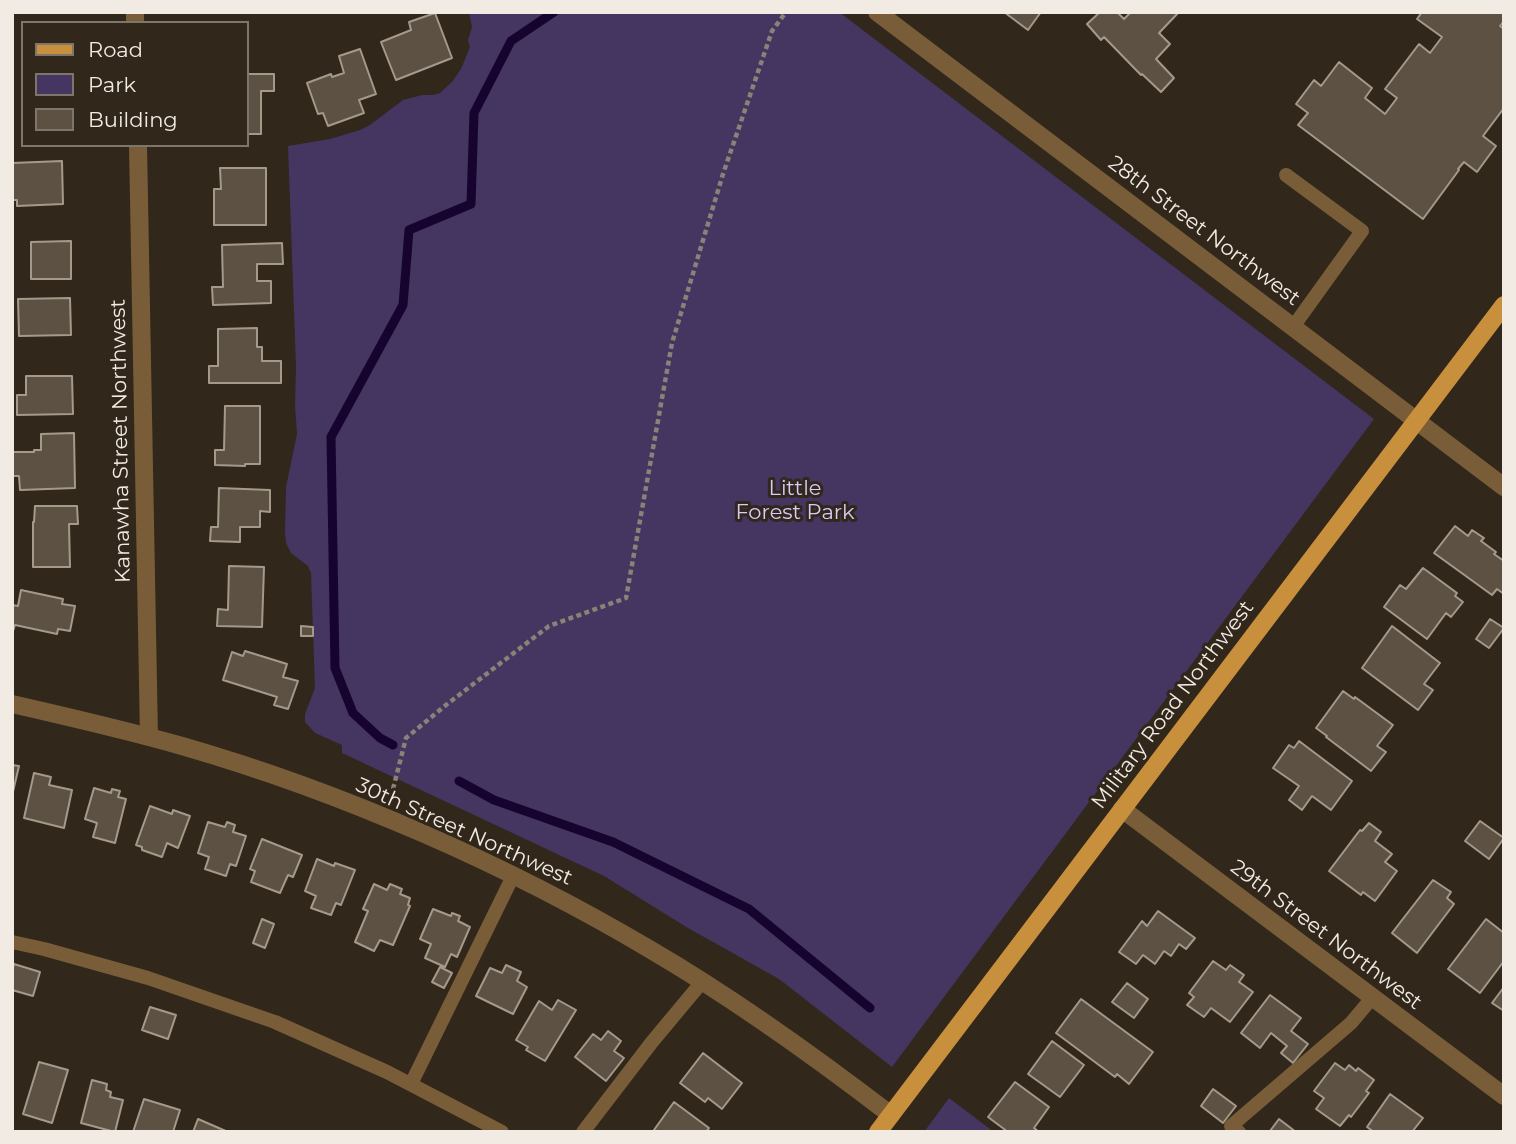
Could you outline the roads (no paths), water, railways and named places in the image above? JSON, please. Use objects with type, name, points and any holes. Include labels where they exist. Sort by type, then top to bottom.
[{"type":"main road","name":"Military Road Northwest","points":[[878,1132],[1504,305]]},
{"type":"street","name":"28th Street Northwest","points":[[877,12],[1504,486]]},
{"type":"street","name":"Kanawha Street Northwest","points":[[138,147],[149,737]]},
{"type":"street","name":"30th Street Northwest","points":[[12,704],[149,737],[232,761],[315,791],[448,845],[617,930],[702,982],[797,1046],[891,1115]]},
{"type":"street","name":"29th Street Northwest","points":[[1122,809],[1504,1096]]},
{"type":"lane","points":[[1286,175],[1362,231],[1293,327]]},
{"type":"lane","points":[[411,1084],[513,876]]},
{"type":"lane","points":[[12,942],[148,978],[275,1022],[387,1072],[502,1132]]},
{"type":"lane","points":[[583,1132],[702,982]]},
{"type":"lane","points":[[1239,1132],[1231,1126],[1351,1023],[1372,998]]},
{"type":"waterway","points":[[393,745],[380,738],[353,713],[335,668],[331,437],[403,305],[409,230],[471,204],[474,113],[511,41],[554,12]]},
{"type":"waterway","points":[[459,781],[494,800],[613,842],[749,909],[870,1008]]},
{"type":"park label","name":"Little Forest Park","points":[[795,501]]}]
